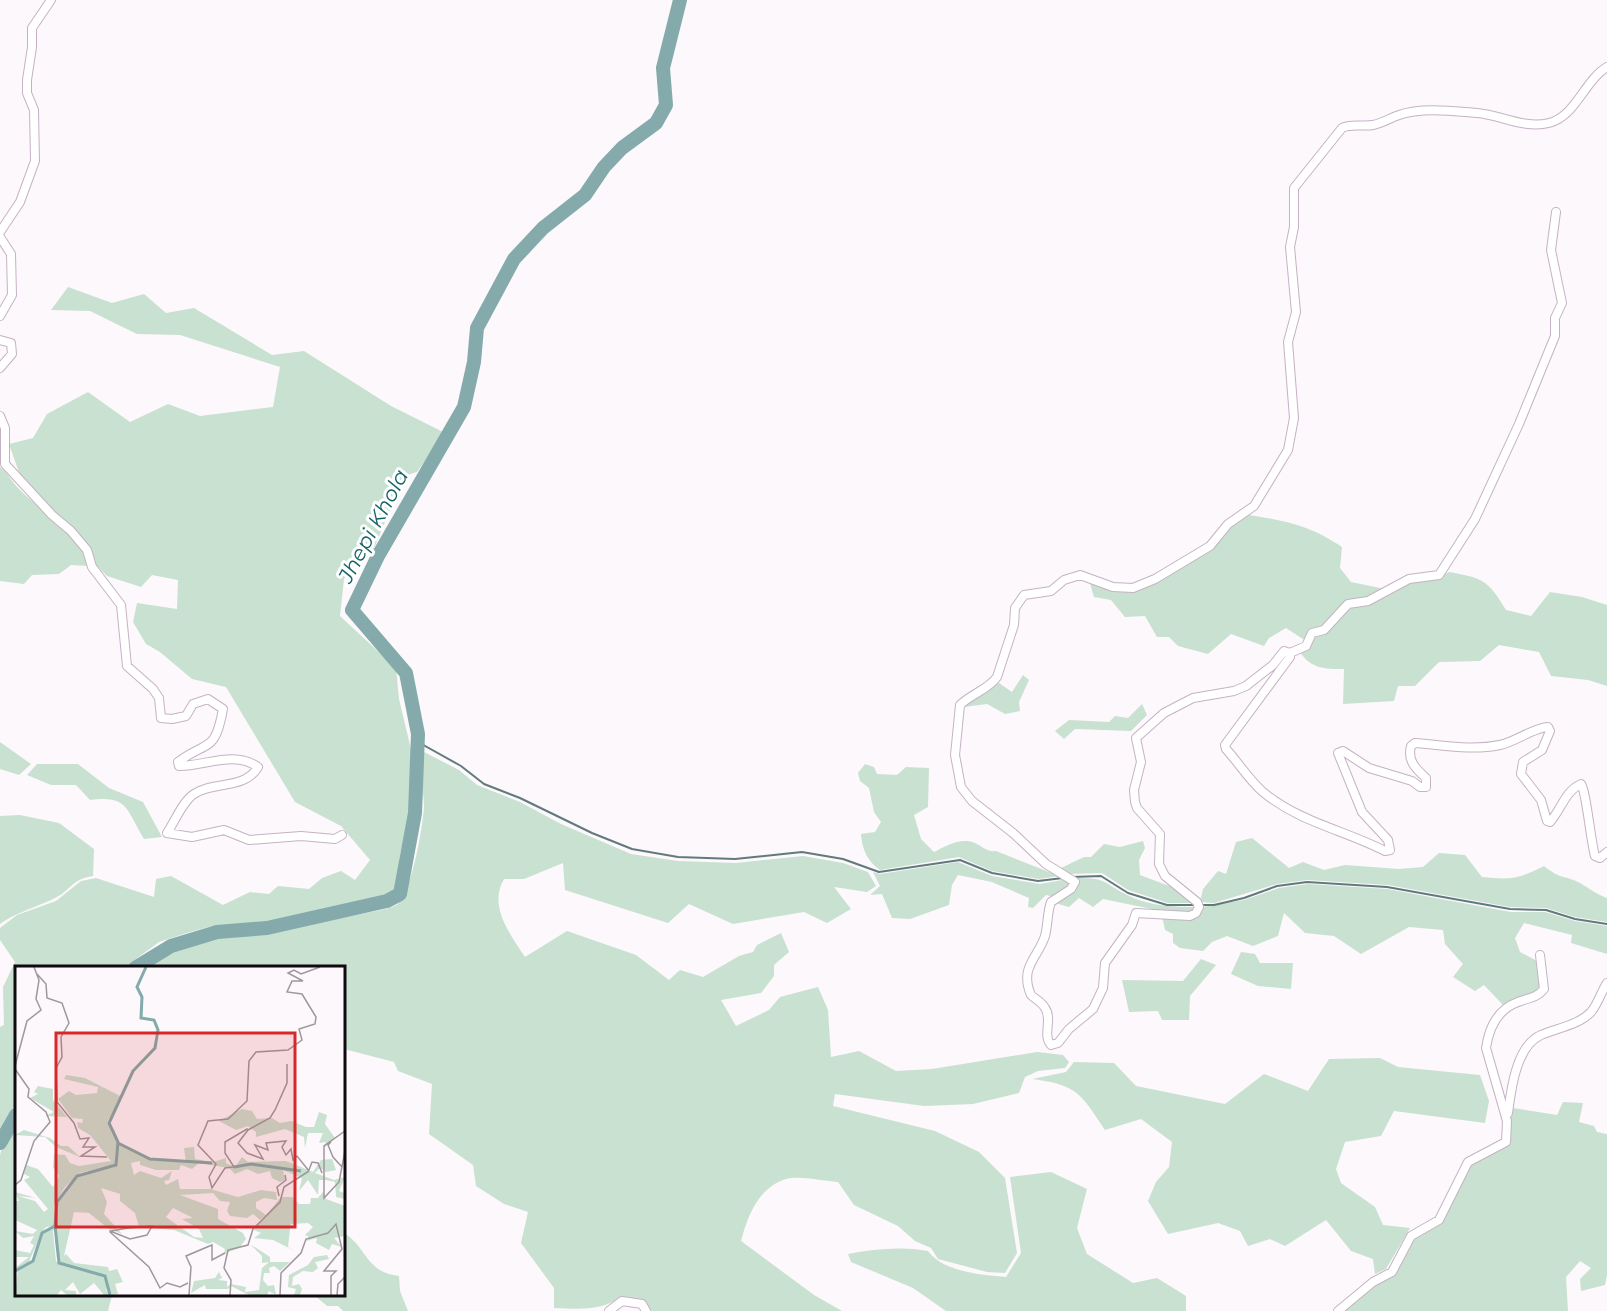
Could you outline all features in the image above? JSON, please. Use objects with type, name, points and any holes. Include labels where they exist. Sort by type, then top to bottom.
[{"type":"street","points":[[0,232],[1,227],[20,202],[35,161],[34,110],[27,93],[32,28],[51,0]]},
{"type":"street","points":[[1556,212],[1551,250],[1562,303],[1555,318],[1556,336],[1475,519],[1439,575],[1409,579],[1368,601],[1348,604],[1324,630],[1312,633],[1306,646],[1290,653],[1284,651],[1273,665],[1240,689],[1198,696],[1164,713],[1136,738],[1141,762],[1134,790],[1137,808],[1160,834],[1159,864],[1165,876],[1197,902],[1199,907],[1196,913],[1190,916],[1136,913],[1132,925],[1105,963],[1103,988],[1094,1009],[1069,1029],[1058,1043],[1050,1045],[1046,1036],[1048,1023],[1046,1008],[1028,989],[1028,968],[1030,960],[1045,936],[1051,902],[1071,889],[1075,882],[1053,870],[1013,833],[972,801],[961,787],[955,755],[960,705],[997,677],[1014,625],[1015,608],[1019,600],[1030,593],[1051,591],[1064,580],[1080,575],[1123,589],[1143,584],[1210,546],[1228,524],[1254,506],[1288,450],[1294,418],[1288,351],[1289,334],[1296,312],[1290,247],[1294,227],[1294,188],[1342,129],[1347,125],[1371,125],[1400,115],[1426,111],[1480,113],[1522,123],[1548,124],[1562,118],[1588,83],[1607,67]]},
{"type":"street","points":[[0,237],[11,254],[12,295],[0,316]]},
{"type":"street","points":[[0,340],[11,343],[12,354],[0,368]]},
{"type":"street","points":[[0,416],[5,428],[5,464],[87,550],[92,567],[121,605],[127,666],[153,689],[159,698],[162,718],[186,716],[193,704],[208,699],[223,709],[218,733],[213,742],[185,757],[178,762],[179,766],[231,758],[249,761],[258,767],[254,774],[245,780],[196,792],[189,798],[167,833],[192,837],[224,830],[249,840],[302,836],[335,838],[342,835]]},
{"type":"street","points":[[1290,653],[1290,657],[1254,709],[1225,745],[1261,790],[1286,809],[1316,825],[1385,851],[1390,850],[1388,840],[1362,812],[1338,753],[1343,751],[1369,768],[1412,781],[1420,787],[1426,787],[1426,778],[1412,764],[1411,746],[1415,743],[1441,748],[1484,748],[1516,741],[1542,726],[1548,726],[1550,731],[1542,750],[1523,762],[1521,774],[1541,800],[1547,821],[1550,822],[1564,800],[1581,784],[1584,788],[1584,806],[1595,856],[1600,858],[1607,852]]},
{"type":"street","points":[[1507,1121],[1486,1048],[1487,1037],[1505,1008],[1539,996],[1544,989],[1540,955]]},
{"type":"street","points":[[1338,1311],[1373,1282],[1392,1272],[1411,1236],[1440,1220],[1468,1162],[1506,1142],[1507,1121],[1518,1067],[1527,1048],[1540,1035],[1579,1020],[1590,1012],[1607,984]]},
{"type":"street","points":[[609,1311],[622,1301],[628,1301],[642,1304],[646,1311]]},
{"type":"green space","points":[[68,287],[112,303],[144,294],[166,313],[194,308],[272,355],[304,351],[391,406],[445,433],[417,472],[404,476],[373,551],[358,559],[344,579],[340,616],[396,668],[399,699],[414,762],[411,817],[400,854],[396,890],[376,898],[265,924],[212,926],[187,933],[159,942],[126,966],[15,966],[15,1106],[0,1131],[0,1027],[4,1025],[3,987],[15,962],[0,940],[0,928],[17,915],[56,901],[81,881],[96,878],[154,897],[156,879],[171,876],[223,905],[250,892],[269,894],[278,886],[309,889],[322,878],[341,871],[355,880],[370,860],[341,826],[295,802],[226,687],[192,679],[160,652],[146,644],[133,622],[137,603],[177,609],[178,580],[152,575],[141,587],[107,576],[96,565],[90,548],[73,527],[53,511],[21,478],[9,444],[33,438],[47,414],[88,392],[130,422],[168,404],[200,416],[273,407],[280,367],[180,335],[137,334],[90,311],[51,310]]},
{"type":"green space","points":[[0,467],[19,489],[59,523],[78,543],[88,566],[71,565],[59,574],[32,575],[24,584],[0,581]]},
{"type":"green space","points":[[1249,515],[1275,519],[1319,534],[1342,547],[1340,568],[1351,582],[1385,589],[1368,599],[1347,603],[1324,628],[1306,641],[1286,628],[1269,638],[1264,646],[1231,634],[1208,654],[1178,646],[1169,637],[1157,637],[1145,616],[1125,617],[1111,600],[1094,597],[1089,580],[1121,590],[1142,586],[1175,570]]},
{"type":"green space","points":[[1449,572],[1470,576],[1484,582],[1506,610],[1531,616],[1550,592],[1582,597],[1607,605],[1607,686],[1588,680],[1551,676],[1539,652],[1499,645],[1480,661],[1439,662],[1415,686],[1398,686],[1394,701],[1343,704],[1344,669],[1314,665],[1300,652],[1325,627],[1366,599],[1397,585]]},
{"type":"green space","points":[[1023,675],[1029,680],[1019,702],[1020,711],[1005,714],[987,704],[964,707],[972,698],[999,683],[1012,692]]},
{"type":"green space","points":[[1142,704],[1147,715],[1131,731],[1075,729],[1064,739],[1055,731],[1069,720],[1109,722],[1115,716],[1128,718]]},
{"type":"green space","points":[[0,742],[31,764],[19,775],[0,769]]},
{"type":"green space","points":[[424,752],[459,770],[477,785],[520,802],[561,824],[631,854],[678,861],[736,863],[803,856],[843,863],[868,872],[876,886],[867,892],[834,887],[851,909],[827,923],[804,912],[733,924],[689,904],[668,923],[565,890],[563,863],[524,879],[504,879],[498,899],[503,920],[525,957],[567,931],[636,955],[669,980],[680,970],[703,977],[739,956],[753,952],[757,945],[781,933],[789,952],[774,965],[774,976],[761,993],[721,1000],[736,1026],[769,1010],[780,997],[818,987],[828,1010],[831,1057],[859,1051],[896,1071],[932,1069],[1037,1052],[1063,1055],[1069,1062],[1065,1068],[1038,1071],[1025,1077],[1019,1093],[973,1104],[924,1106],[835,1094],[833,1106],[935,1131],[979,1152],[1005,1178],[1017,1253],[1005,1273],[987,1272],[938,1259],[931,1248],[915,1241],[898,1226],[854,1205],[838,1182],[791,1178],[776,1183],[761,1196],[751,1212],[741,1241],[814,1295],[842,1311],[651,1311],[642,1300],[621,1297],[598,1307],[554,1308],[554,1288],[521,1243],[528,1212],[504,1204],[476,1186],[473,1165],[429,1134],[432,1084],[398,1071],[394,1062],[345,1049],[345,966],[145,966],[174,950],[208,939],[271,932],[383,910],[398,904],[408,886],[421,828],[424,806],[421,778]]},
{"type":"green space","points":[[37,764],[78,764],[109,788],[143,802],[162,837],[144,839],[129,812],[119,802],[102,799],[90,800],[76,785],[51,785],[27,775]]},
{"type":"green space","points":[[865,764],[874,767],[877,774],[897,775],[906,767],[929,768],[928,807],[914,815],[921,839],[934,852],[954,843],[970,841],[987,850],[996,851],[1059,876],[1039,879],[992,871],[959,857],[880,870],[864,850],[861,834],[875,832],[881,822],[874,812],[869,788],[860,781],[858,773]]},
{"type":"green space","points":[[20,815],[59,823],[94,849],[93,876],[75,882],[59,896],[0,924],[0,816]]},
{"type":"green space","points":[[1252,838],[1289,868],[1303,862],[1324,870],[1345,865],[1399,869],[1423,867],[1439,853],[1465,855],[1482,877],[1514,877],[1528,874],[1544,866],[1607,898],[1607,922],[1575,917],[1546,908],[1510,907],[1388,885],[1307,880],[1277,884],[1214,903],[1200,902],[1203,889],[1218,871],[1226,874],[1236,842]]},
{"type":"green space","points":[[1143,841],[1145,848],[1139,860],[1140,875],[1172,887],[1194,903],[1168,903],[1128,890],[1102,873],[1068,874],[1061,868],[1084,857],[1091,857],[1104,844],[1120,847]]},
{"type":"green space","points":[[958,862],[992,876],[1040,884],[1068,879],[1074,883],[1054,897],[1046,895],[1033,908],[1028,907],[1029,898],[992,882],[958,875],[952,885],[949,905],[910,919],[892,918],[882,894],[870,895],[880,886],[873,872],[880,874]]},
{"type":"green space","points":[[1074,878],[1099,880],[1135,899],[1152,904],[1197,907],[1195,912],[1176,914],[1103,899],[1093,907],[1079,898],[1069,907],[1055,903],[1067,896]]},
{"type":"green space","points":[[1308,884],[1387,889],[1511,912],[1545,912],[1575,921],[1607,926],[1607,954],[1571,943],[1572,935],[1524,923],[1515,938],[1520,952],[1537,961],[1541,989],[1503,1005],[1484,985],[1475,991],[1453,977],[1463,964],[1445,944],[1443,930],[1409,927],[1361,954],[1334,936],[1305,933],[1284,913],[1278,936],[1253,946],[1227,936],[1212,942],[1203,951],[1180,948],[1173,943],[1173,934],[1165,930],[1162,916],[1177,918],[1202,907],[1244,900],[1279,888]]},
{"type":"green space","points":[[1241,952],[1255,954],[1260,963],[1293,963],[1291,989],[1258,986],[1231,974]]},
{"type":"green space","points":[[1201,959],[1216,965],[1190,996],[1189,1020],[1162,1020],[1158,1011],[1129,1012],[1122,980],[1183,981]]},
{"type":"green space","points":[[1380,1058],[1398,1067],[1480,1075],[1489,1101],[1485,1123],[1394,1111],[1381,1136],[1345,1142],[1336,1169],[1341,1183],[1375,1207],[1383,1225],[1410,1228],[1386,1269],[1375,1274],[1373,1259],[1351,1251],[1326,1220],[1285,1246],[1270,1239],[1248,1246],[1240,1231],[1218,1223],[1168,1234],[1148,1201],[1156,1182],[1169,1167],[1172,1142],[1141,1119],[1105,1130],[1077,1093],[1059,1084],[1032,1079],[1066,1072],[1074,1062],[1114,1063],[1136,1086],[1225,1104],[1264,1074],[1308,1091],[1329,1059]]},
{"type":"green space","points":[[1563,1102],[1583,1103],[1579,1122],[1594,1126],[1597,1132],[1607,1134],[1607,1275],[1605,1285],[1581,1291],[1580,1279],[1591,1268],[1580,1261],[1566,1277],[1568,1311],[1341,1311],[1374,1283],[1385,1279],[1413,1237],[1441,1220],[1469,1163],[1509,1142],[1509,1122],[1513,1108],[1557,1115]]},
{"type":"green space","points":[[15,1120],[15,1296],[112,1296],[108,1311],[0,1311],[0,1155],[5,1135]]},
{"type":"green space","points":[[1051,1172],[1087,1189],[1077,1228],[1087,1254],[1133,1283],[1157,1278],[1186,1296],[1186,1311],[946,1311],[913,1288],[851,1262],[848,1254],[888,1249],[918,1249],[928,1251],[943,1264],[953,1268],[1006,1277],[1021,1253],[1010,1177]]},
{"type":"green space","points":[[345,1234],[379,1270],[399,1276],[400,1291],[408,1311],[343,1311],[338,1306],[327,1306],[315,1296],[345,1296]]},
{"type":"waterway","name":"Jhepi Khola","points":[[138,966],[171,946],[217,932],[267,928],[387,901],[400,894],[415,813],[418,734],[406,673],[352,610],[378,556],[464,407],[474,362],[477,328],[514,259],[543,228],[585,195],[604,167],[622,148],[656,123],[666,105],[663,68],[680,0]]},
{"type":"waterway","points":[[418,742],[461,766],[484,784],[632,849],[678,857],[735,859],[802,852],[843,859],[879,872],[960,860],[992,873],[1038,881],[1063,878]]},
{"type":"waterway","points":[[1072,877],[1101,876],[1128,893],[1167,905],[1194,905]]},
{"type":"waterway","points":[[1200,905],[1214,905],[1244,898],[1277,886],[1307,882],[1387,887],[1510,909],[1546,910],[1575,919],[1607,924]]},
{"type":"waterway","name":"Jhepi Khola","points":[[0,1143],[15,1117]]}]
